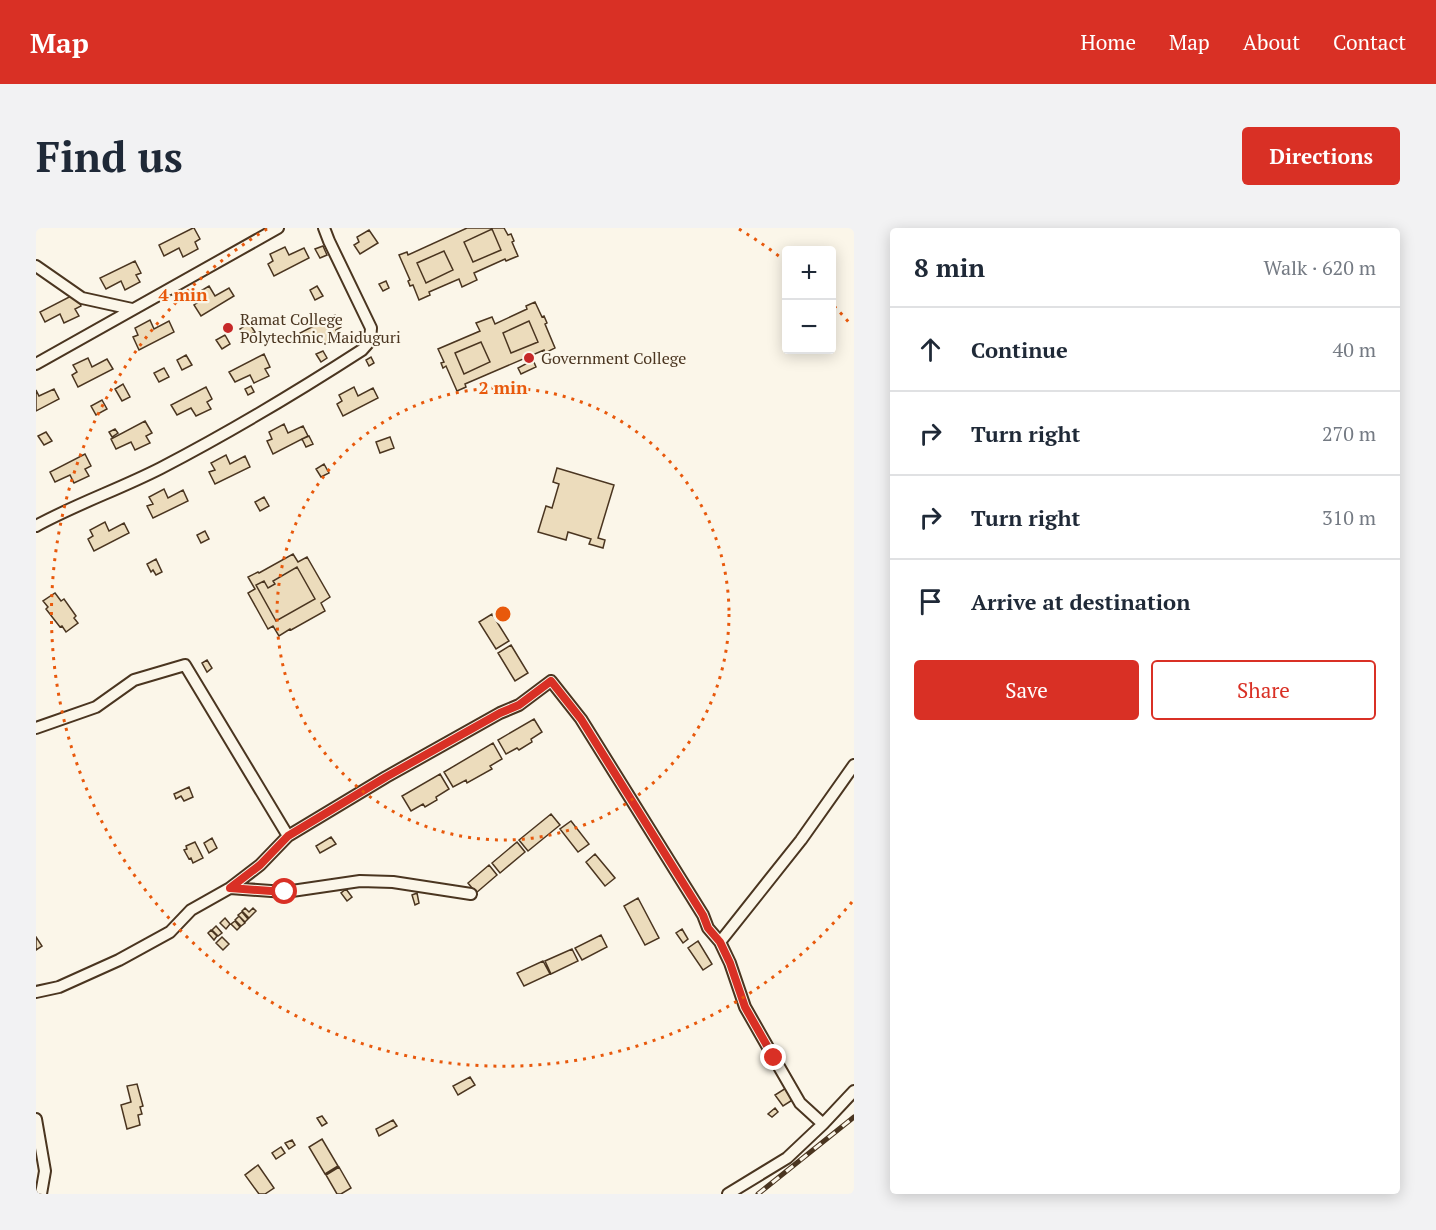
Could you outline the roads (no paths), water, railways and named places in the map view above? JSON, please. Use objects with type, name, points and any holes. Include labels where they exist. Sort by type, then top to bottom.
[{"type":"street","points":[[36,364],[278,228]]},
{"type":"street","points":[[36,525],[159,468],[253,417],[362,350],[370,341],[371,328],[324,228]]},
{"type":"street","points":[[36,266],[82,298],[132,309]]},
{"type":"street","points":[[36,728],[96,707],[134,680],[185,665],[288,836]]},
{"type":"street","points":[[36,992],[59,987],[119,960],[170,932],[191,910],[230,888],[260,865],[288,836],[386,777],[500,713],[519,705],[551,681],[581,719],[703,915],[708,928],[720,942],[745,1007],[800,1103],[824,1124]]},
{"type":"street","points":[[720,942],[801,840],[854,765]]},
{"type":"street","points":[[230,888],[285,892],[360,881],[393,882],[471,894]]},
{"type":"street","points":[[728,1194],[786,1158],[824,1124],[854,1091]]},
{"type":"street","points":[[36,1119],[45,1171],[41,1194]]},
{"type":"railway","points":[[758,1194],[854,1117]]},
{"type":"place","name":"Ramat College Polytechnic Maiduguri","points":[[228,328]]},
{"type":"place","name":"Government College","points":[[529,358]]}]
